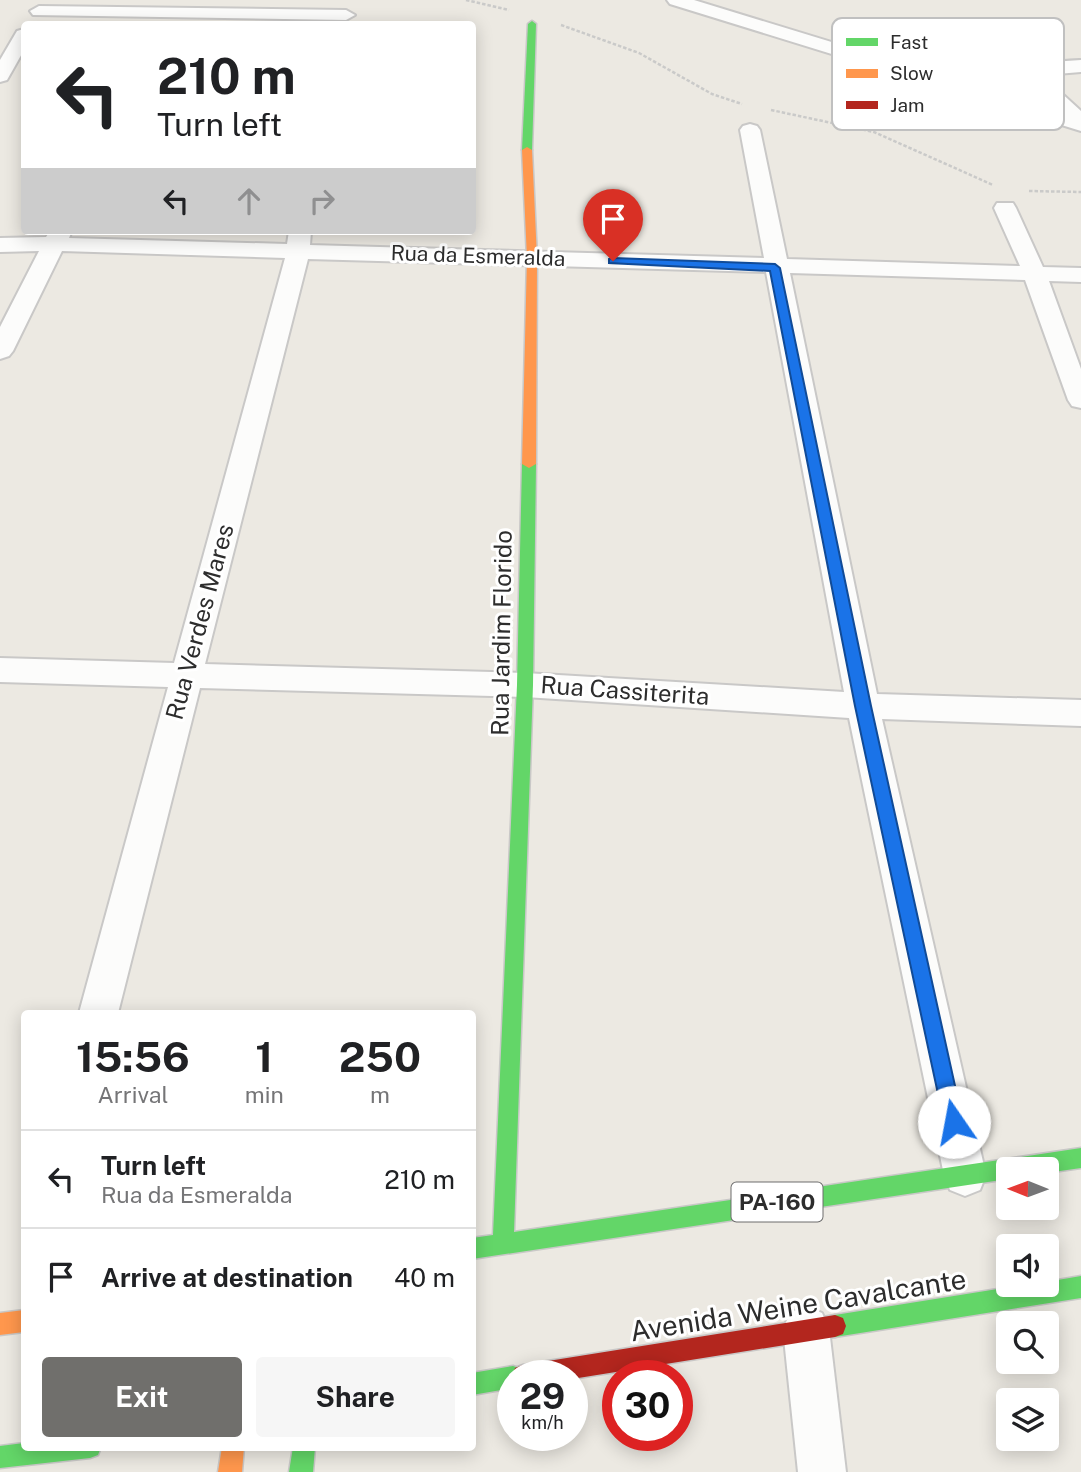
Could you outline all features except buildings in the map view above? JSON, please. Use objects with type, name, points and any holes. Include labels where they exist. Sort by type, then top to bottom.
[{"type":"street","points":[[676,0],[832,48]]},
{"type":"street","points":[[38,12],[346,13]]},
{"type":"street","name":"Rua Jardim Florido","points":[[503,1243],[525,685],[532,258],[527,158],[532,24]]},
{"type":"street","points":[[1,74],[21,40]]},
{"type":"street","points":[[1064,109],[1081,124]]},
{"type":"street","points":[[753,115],[775,268],[863,706],[965,1175]]},
{"type":"street","points":[[1064,119],[1081,124]]},
{"type":"street","points":[[1011,199],[1066,364],[1081,400]]},
{"type":"street","points":[[0,351],[58,237]]},
{"type":"street","name":"Rua da Esmeralda","points":[[0,245],[58,237],[299,241],[532,258],[775,268],[1081,275]]},
{"type":"street","name":"Rua Verdes Mares","points":[[99,1010],[299,241]]},
{"type":"street","name":"Rua Cassiterita","points":[[0,670],[525,685],[863,706],[1081,713]]},
{"type":"street","name":"PA-160","points":[[476,1248],[1081,1158]]},
{"type":"street","name":"Avenida Weine Cavalcante","points":[[588,1365],[1081,1287]]},
{"type":"street","points":[[806,1329],[822,1472]]},
{"type":"street","points":[[476,1383],[497,1380]]},
{"type":"street","points":[[0,1457],[54,1451]]},
{"type":"street","points":[[230,1472],[233,1451]]},
{"type":"street","points":[[301,1472],[304,1451]]},
{"type":"path","points":[[466,0],[516,12]]},
{"type":"path","points":[[553,22],[639,53],[753,115],[832,126]]},
{"type":"path","points":[[860,130],[874,132],[996,186]]},
{"type":"path","points":[[1011,199],[1081,192]]},
{"type":"traffic: fast","points":[[527,150],[532,24]]},
{"type":"traffic: fast","points":[[503,1243],[525,685],[529,464]]},
{"type":"traffic: fast","points":[[476,1248],[1081,1158]]},
{"type":"traffic: fast","points":[[835,1326],[1081,1287]]},
{"type":"traffic: fast","points":[[476,1383],[497,1380]]},
{"type":"traffic: fast","points":[[0,1457],[54,1451]]},
{"type":"traffic: fast","points":[[301,1472],[304,1451]]},
{"type":"traffic: slow","points":[[527,150],[532,258],[529,464]]},
{"type":"traffic: slow","points":[[0,1324],[21,1321]]},
{"type":"traffic: slow","points":[[230,1472],[233,1451]]},
{"type":"traffic: jam","points":[[588,1366],[835,1326]]},
{"type":"route","points":[[613,261],[775,268],[863,706],[954,1122]]}]
